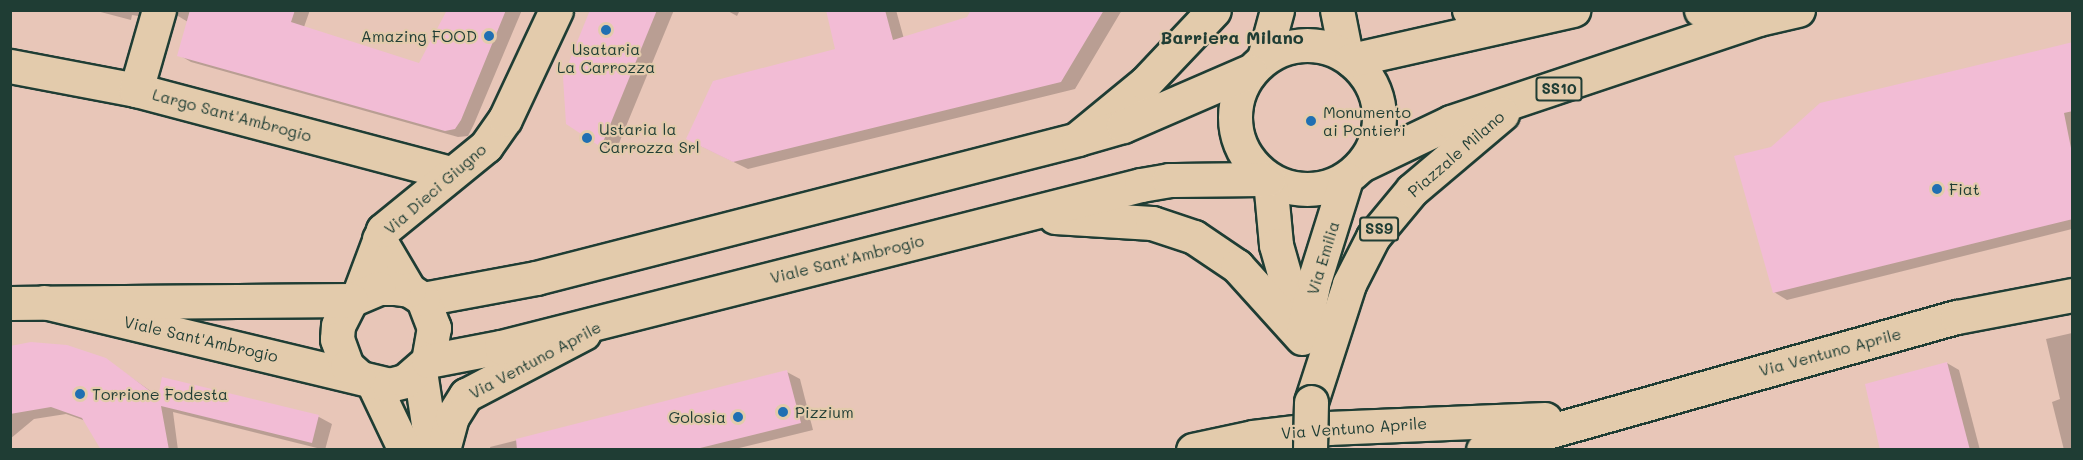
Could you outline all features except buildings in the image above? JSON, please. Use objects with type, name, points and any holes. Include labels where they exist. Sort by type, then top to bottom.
[{"type":"main road","points":[[136,90],[159,10]]},
{"type":"main road","name":"Via Dieci Giugno","points":[[355,297],[383,230],[486,146],[505,119],[556,10]]},
{"type":"main road","points":[[1078,138],[1145,83],[1214,10]]},
{"type":"main road","points":[[1257,64],[1277,10]]},
{"type":"main road","points":[[1337,10],[1349,58],[1373,86],[1379,106],[1376,137],[1354,172]]},
{"type":"main road","points":[[1469,10],[1496,27]]},
{"type":"main road","points":[[1349,58],[1573,10]]},
{"type":"main road","name":"SS10","points":[[1701,10],[1759,20]]},
{"type":"main road","name":"SS10","points":[[1349,58],[1326,47],[1305,44],[1284,48],[1257,64],[1238,93],[1234,117],[1238,141],[1250,163],[1269,179],[1306,190],[1327,187],[1452,122],[1515,104],[1759,20],[1798,10]]},
{"type":"main road","name":"Viale Sant'Ambrogio","points":[[10,303],[355,297],[379,288],[416,294],[536,278],[1124,126],[1257,64]]},
{"type":"main road","name":"Largo Sant'Ambrogio","points":[[10,66],[136,90],[451,173]]},
{"type":"main road","name":"Piazzale Milano","points":[[1311,402],[1349,284],[1372,237],[1412,190],[1515,104]]},
{"type":"main road","name":"Via Emilia","points":[[1302,338],[1314,281],[1354,172]]},
{"type":"main road","name":"Viale Sant'Ambrogio","points":[[44,302],[389,385],[405,381],[424,366],[624,314],[1169,180],[1269,179]]},
{"type":"main road","name":"Via Emilia","points":[[1269,179],[1276,245],[1302,338],[1311,402],[1310,450]]},
{"type":"main road","points":[[1023,215],[1152,223],[1194,237],[1237,266],[1302,338]]},
{"type":"main road","name":"Via Dieci Giugno","points":[[379,239],[416,294]]},
{"type":"main road","points":[[416,294],[434,328],[424,366],[432,450]]},
{"type":"main road","name":"Via Ventuno Aprile","points":[[1484,450],[1957,317],[2073,295]]},
{"type":"main road","points":[[355,297],[339,325],[337,339],[347,366],[365,380],[405,450]]},
{"type":"main road","name":"Via Ventuno Aprile","points":[[443,450],[452,417],[466,395],[624,314]]},
{"type":"main road","name":"Via Ventuno Aprile","points":[[1193,450],[1242,438],[1328,428],[1589,419]]},
{"type":"place","name":"Usataria La Carrozza","points":[[606,30]]},
{"type":"place","name":"Amazing FOOD","points":[[489,36]]},
{"type":"place","name":"Monumento ai Pontieri","points":[[1311,121]]},
{"type":"place","name":"Ustaria la Carrozza Srl","points":[[587,138]]},
{"type":"place","name":"Fiat","points":[[1937,189]]},
{"type":"place","name":"Torrione Fodesta","points":[[80,394]]},
{"type":"place","name":"Pizzium","points":[[783,412]]},
{"type":"place","name":"Golosia","points":[[738,417]]},
{"type":"district","name":"Barriera Milano","points":[[1232,37]]}]
